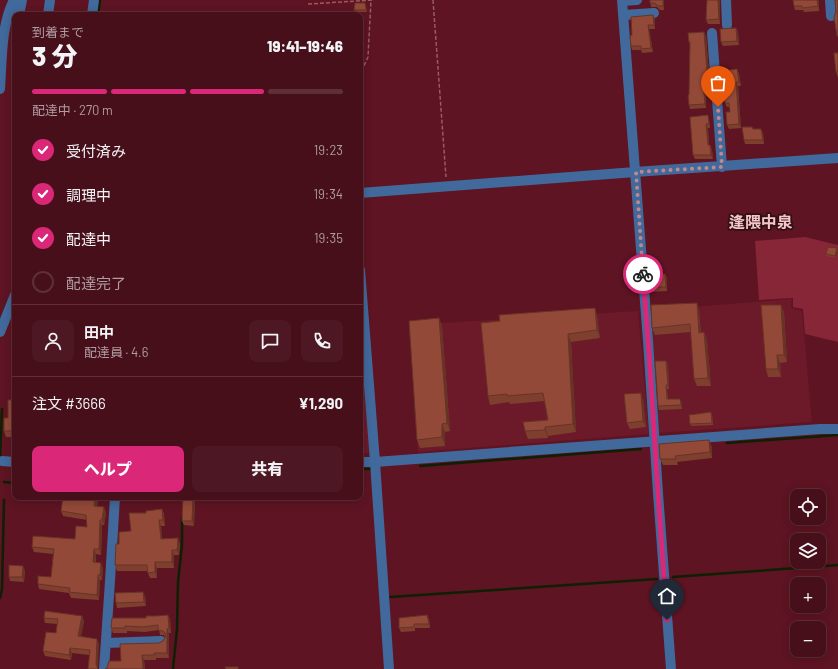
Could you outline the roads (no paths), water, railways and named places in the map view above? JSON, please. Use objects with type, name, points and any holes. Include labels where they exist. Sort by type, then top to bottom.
[{"type":"street","points":[[0,89],[5,23],[9,9],[14,0]]},
{"type":"street","points":[[20,12],[22,0]]},
{"type":"street","points":[[48,12],[50,0]]},
{"type":"street","points":[[92,12],[94,0]]},
{"type":"street","points":[[637,0],[622,1],[636,172],[671,669]]},
{"type":"street","points":[[726,0],[728,25]]},
{"type":"street","points":[[830,0],[831,16]]},
{"type":"street","points":[[623,15],[654,13]]},
{"type":"street","points":[[712,33],[722,167]]},
{"type":"street","points":[[363,193],[838,158]]},
{"type":"street","points":[[0,332],[12,303]]},
{"type":"street","points":[[363,308],[389,669]]},
{"type":"street","points":[[363,462],[838,429]]},
{"type":"street","points":[[2,461],[12,462]]},
{"type":"street","points":[[104,669],[115,500]]},
{"type":"street","points":[[106,643],[161,641]]},
{"type":"waterway","points":[[98,12],[100,0]]},
{"type":"waterway","points":[[0,458],[2,409]]},
{"type":"waterway","points":[[727,443],[838,435]]},
{"type":"waterway","points":[[420,466],[641,449]]},
{"type":"waterway","points":[[363,469],[371,469]]},
{"type":"waterway","points":[[4,482],[12,483]]},
{"type":"waterway","points":[[0,598],[2,589],[4,500]]},
{"type":"waterway","points":[[173,669],[177,629],[178,582],[182,545],[182,518]]},
{"type":"waterway","points":[[673,577],[838,565]]},
{"type":"waterway","points":[[390,597],[657,579]]},
{"type":"district","name":"逢隈中泉","points":[[761,221]]}]
